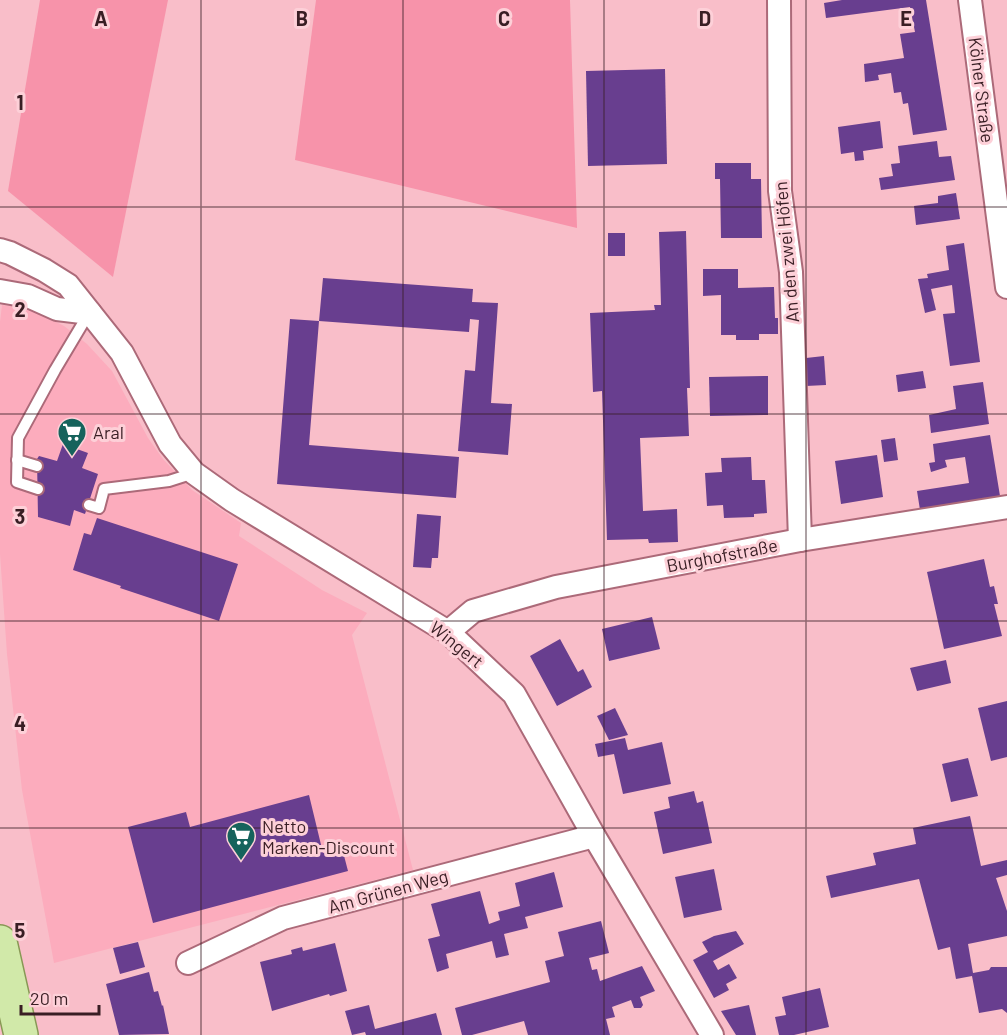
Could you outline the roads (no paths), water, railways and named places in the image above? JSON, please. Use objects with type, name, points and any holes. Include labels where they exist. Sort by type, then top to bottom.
[{"type":"main road","points":[[0,942],[21,1035]]},
{"type":"street","name":"An den zwei Höfen","points":[[779,0],[780,191],[791,272],[800,540]]},
{"type":"street","name":"Kölner Straße","points":[[970,0],[1007,287]]},
{"type":"street","name":"Wingert","points":[[0,250],[44,270],[68,285],[122,353],[170,444],[194,472],[232,500],[448,632],[514,694],[594,836],[712,1035]]},
{"type":"street","points":[[0,291],[28,296],[57,309],[90,313]]},
{"type":"street","name":"Burghofstraße","points":[[448,632],[473,610],[556,586],[800,540],[1007,507]]},
{"type":"street","name":"Am Grünen Weg","points":[[188,963],[283,918],[594,836]]},
{"type":"lane","points":[[38,489],[17,482],[18,438],[55,370],[90,313]]},
{"type":"lane","points":[[17,460],[37,466]]},
{"type":"lane","points":[[88,505],[99,508],[99,487],[169,481],[194,472]]},
{"type":"place","name":"Aral","points":[[72,458]]},
{"type":"place","name":"Netto Marken-Discount","points":[[241,862]]}]
